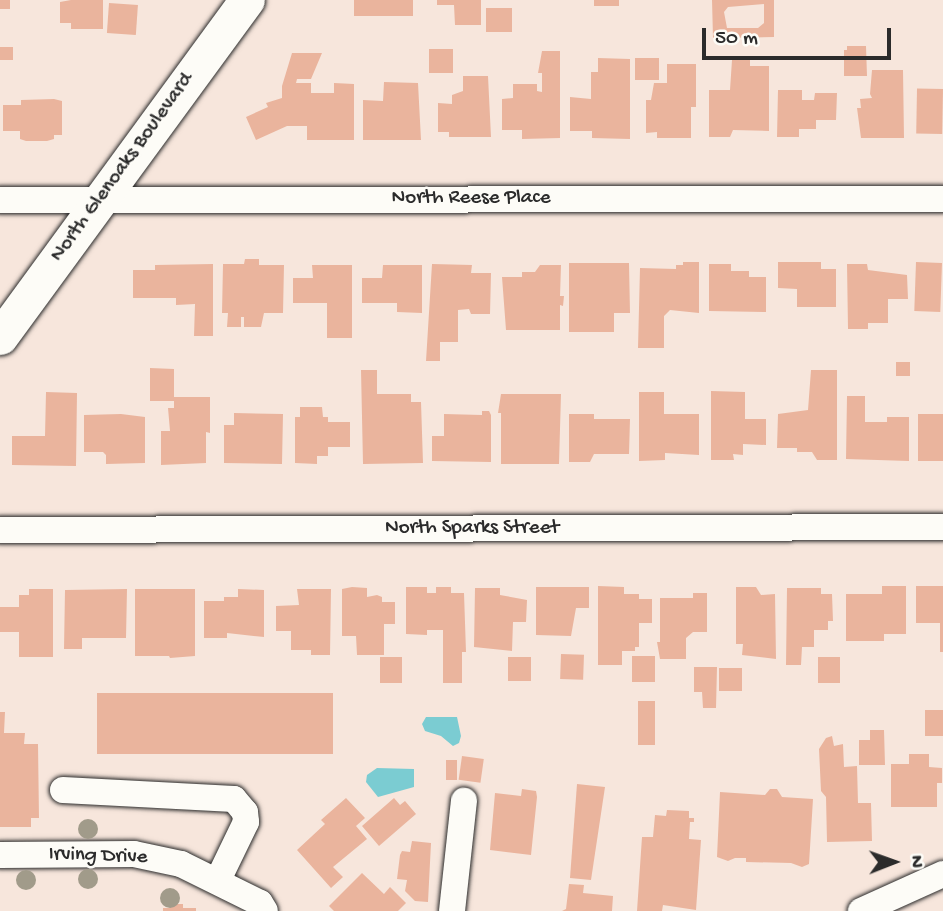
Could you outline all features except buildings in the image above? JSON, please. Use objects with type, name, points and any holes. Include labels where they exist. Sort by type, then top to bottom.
[{"type":"main road","name":"North Glenoaks Boulevard","points":[[0,337],[247,0]]},
{"type":"street","name":"North Reese Place","points":[[0,200],[943,199]]},
{"type":"street","name":"North Sparks Street","points":[[0,530],[943,527]]},
{"type":"street","points":[[63,790],[234,799],[245,812],[246,822],[218,880]]},
{"type":"street","points":[[452,911],[464,801]]},
{"type":"street","name":"Irving Drive","points":[[0,855],[134,854],[181,864],[218,880],[260,903],[265,911]]},
{"type":"street","points":[[860,911],[943,874]]},
{"type":"water","points":[[426,717],[457,717],[461,736],[459,743],[453,746],[441,736],[425,731],[422,724]]},
{"type":"water","points":[[377,768],[414,769],[414,787],[378,797],[366,782],[367,775]]}]
